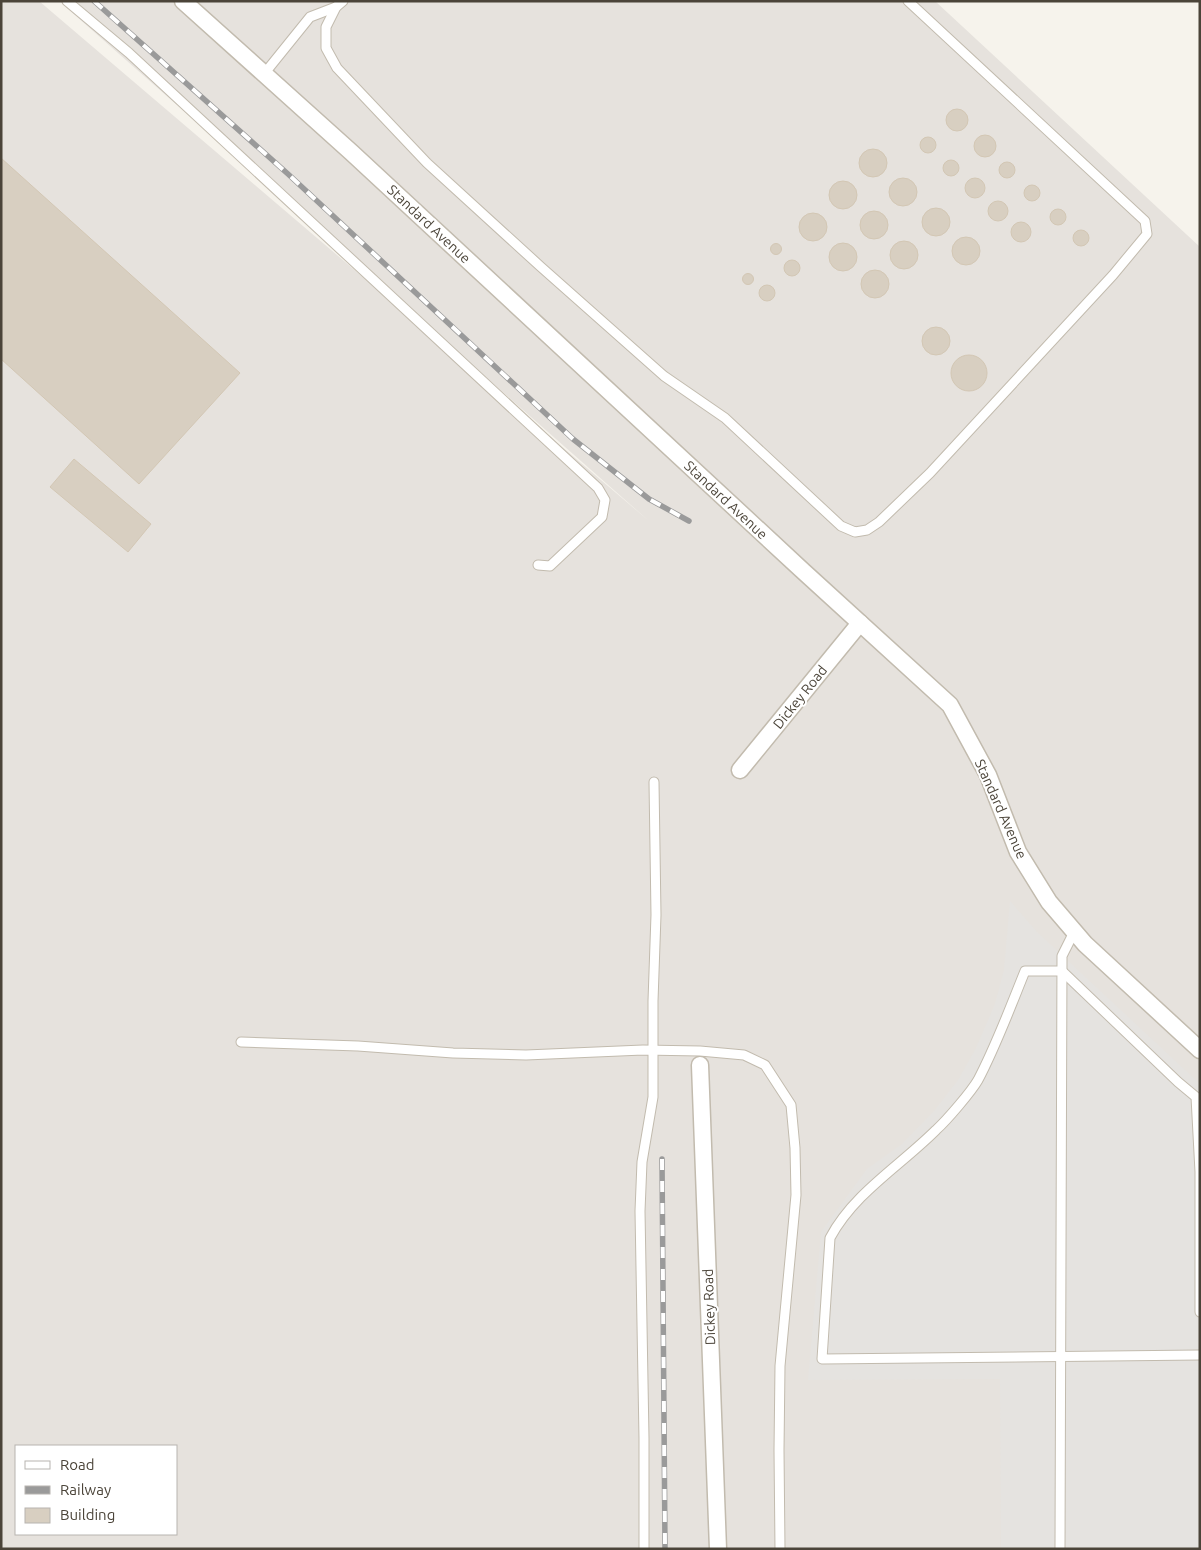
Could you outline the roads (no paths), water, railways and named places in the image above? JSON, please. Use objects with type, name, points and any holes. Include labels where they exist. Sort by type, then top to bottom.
[{"type":"street","name":"Standard Avenue","points":[[183,1],[351,152],[950,705],[988,775],[1018,852],[1050,902],[1085,944],[1200,1050]]},
{"type":"street","name":"Dickey Road","points":[[740,770],[860,623]]},
{"type":"street","name":"Dickey Road","points":[[700,1065],[718,1549]]},
{"type":"lane","points":[[67,1],[129,53],[598,488],[605,500],[602,517],[550,566],[538,565]]},
{"type":"lane","points":[[340,4],[326,27],[326,48],[337,68],[427,163],[664,376],[725,418],[841,526],[855,532],[867,530],[879,522],[930,473],[1113,275],[1147,234],[1145,221],[908,1]]},
{"type":"lane","points":[[264,74],[310,17],[340,4]]},
{"type":"lane","points":[[644,1549],[640,1211],[642,1162],[653,1097],[653,1000],[656,915],[654,782]]},
{"type":"lane","points":[[1060,1549],[1062,956],[1074,932]]},
{"type":"lane","points":[[1200,1312],[1199,1096],[1178,1082],[1062,972],[1025,972],[977,1082],[937,1130],[854,1203],[839,1222],[830,1238],[822,1359],[1200,1355]]},
{"type":"lane","points":[[241,1042],[526,1055],[654,1050],[744,1054],[765,1065],[791,1105],[795,1148],[796,1195],[780,1366],[780,1549]]},
{"type":"railway","points":[[94,1],[288,174],[573,439],[649,499],[689,521]]},
{"type":"railway","points":[[662,1159],[665,1549]]}]
